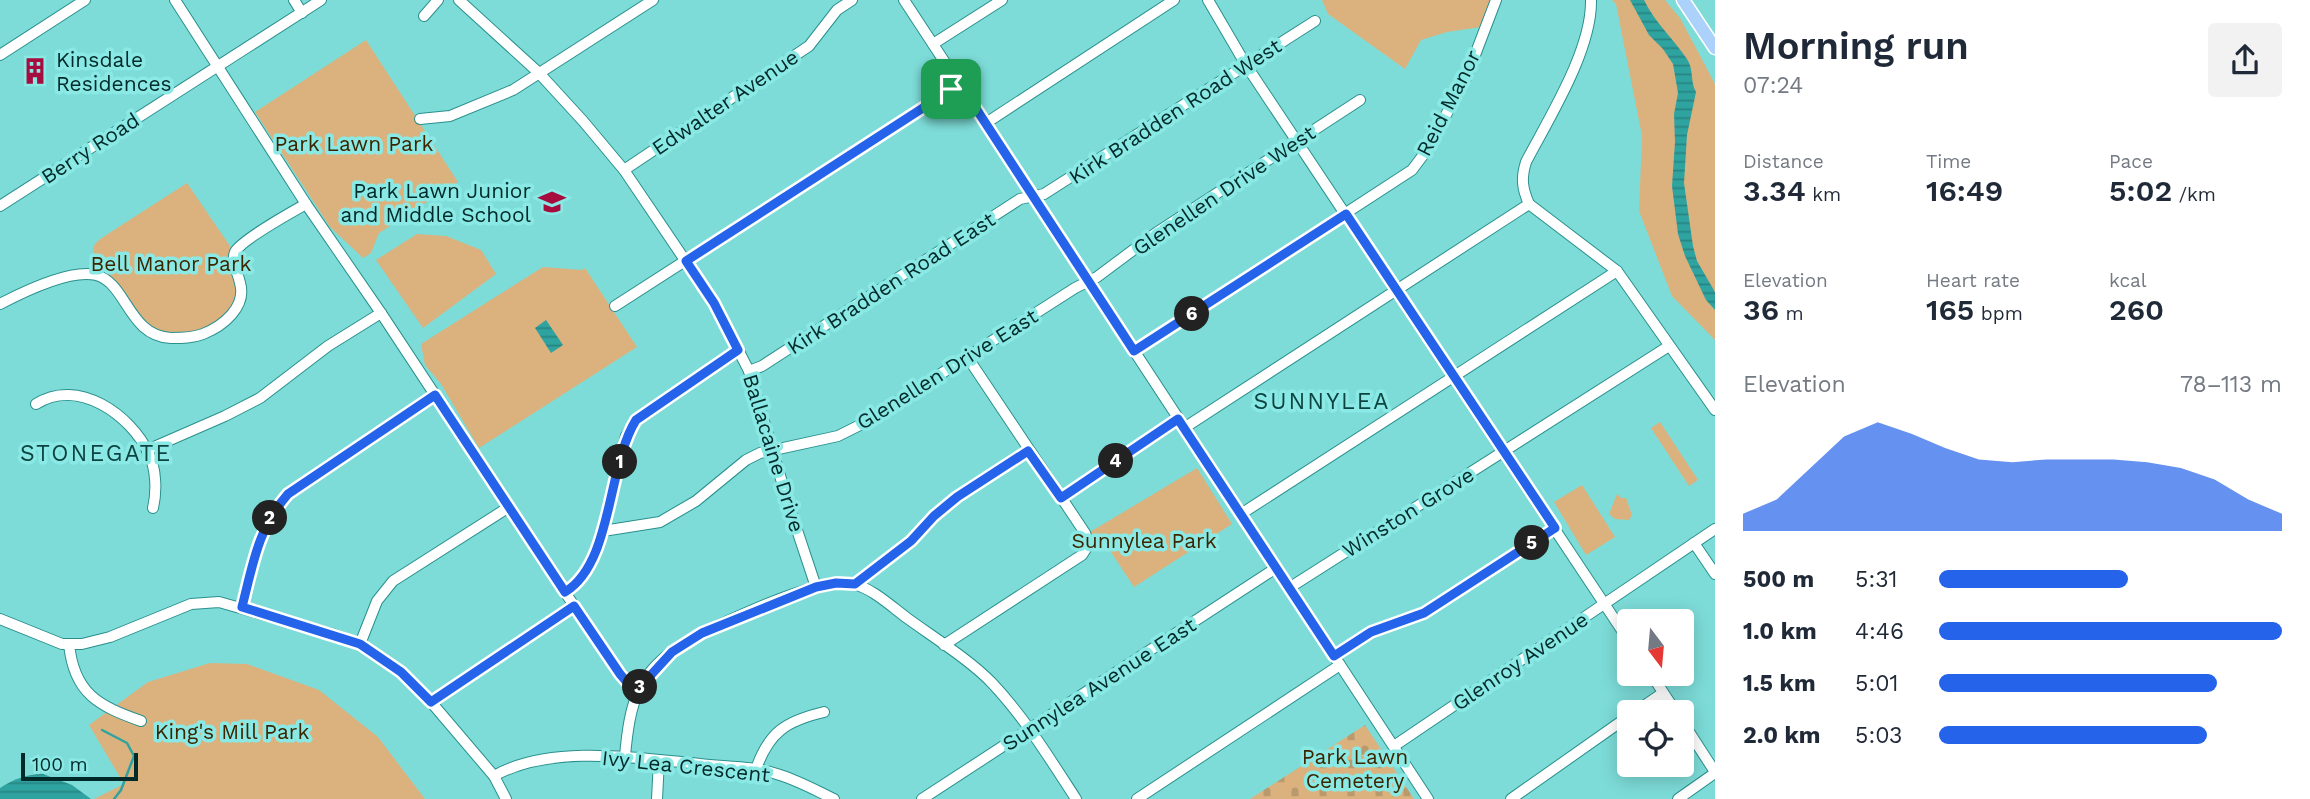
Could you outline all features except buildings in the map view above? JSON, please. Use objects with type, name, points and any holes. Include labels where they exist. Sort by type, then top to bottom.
[{"type":"main road","points":[[1683,0],[1715,48]]},
{"type":"street","points":[[0,55],[85,0]]},
{"type":"street","points":[[175,0],[306,204],[574,606],[620,674],[639,688]]},
{"type":"street","points":[[294,0],[302,13]]},
{"type":"street","name":"Berry Road","points":[[0,206],[321,0]]},
{"type":"street","points":[[424,16],[438,0]]},
{"type":"street","name":"Ballacaine Drive","points":[[459,0],[539,74],[583,121],[624,170],[714,303],[749,371],[816,587]]},
{"type":"street","points":[[420,119],[442,118],[513,90],[653,0]]},
{"type":"street","name":"Edwalter Avenue","points":[[624,170],[809,46],[836,10],[852,0]]},
{"type":"street","points":[[904,0],[1428,799]]},
{"type":"street","points":[[933,44],[1002,0]]},
{"type":"street","points":[[986,123],[1173,0]]},
{"type":"street","points":[[1208,0],[1246,65],[1617,622]]},
{"type":"street","name":"Reid Manor","points":[[1134,351],[1406,175],[1427,150],[1467,76],[1496,0]]},
{"type":"street","points":[[1591,0],[1587,31],[1571,73],[1526,162],[1522,185],[1529,204],[1617,271],[1715,410]]},
{"type":"street","name":"Kirk Bradden Road West","points":[[1033,196],[1044,194],[1315,21]]},
{"type":"street","points":[[615,306],[960,84]]},
{"type":"street","name":"Glenellen Drive West","points":[[1090,282],[1156,233],[1360,100]]},
{"type":"street","name":"Kirk Bradden Road East","points":[[749,371],[762,366],[1020,199],[1033,196]]},
{"type":"street","points":[[0,304],[39,287],[87,274],[97,275],[108,281],[132,314],[151,334],[166,338],[196,336],[215,327],[238,308],[242,292],[234,256],[238,248],[306,204]]},
{"type":"street","points":[[1061,498],[1529,204]]},
{"type":"street","points":[[1241,514],[1617,271]]},
{"type":"street","name":"Glenellen Drive East","points":[[603,531],[646,526],[675,515],[746,460],[772,449],[846,433],[1075,288],[1090,282]]},
{"type":"street","points":[[147,450],[260,398],[328,346],[381,313]]},
{"type":"street","name":"Winston Grove","points":[[1289,588],[1669,346]]},
{"type":"street","points":[[565,592],[575,586],[584,575],[603,531],[626,436],[636,420],[738,350]]},
{"type":"street","points":[[944,645],[1087,550],[1087,537],[968,358]]},
{"type":"street","points":[[36,404],[59,395],[73,396],[97,402],[123,419],[147,450],[153,466],[153,508]]},
{"type":"street","points":[[242,607],[261,535],[274,510],[288,494],[435,395]]},
{"type":"street","points":[[855,584],[911,541],[934,516],[957,497],[1028,451]]},
{"type":"street","points":[[360,644],[377,601],[393,581],[509,507]]},
{"type":"street","points":[[1137,799],[1337,661],[1371,632],[1424,613],[1555,528]]},
{"type":"street","name":"Glenroy Avenue","points":[[1394,746],[1715,529]]},
{"type":"street","points":[[1694,543],[1715,573]]},
{"type":"street","name":"Sunnylea Avenue East","points":[[922,799],[1276,568]]},
{"type":"street","points":[[625,756],[639,688],[672,652],[702,633],[816,587],[836,583],[855,584],[944,645],[990,681],[1031,730],[1076,799]]},
{"type":"street","points":[[0,620],[69,645],[100,641],[191,604],[219,602],[360,644],[401,672],[431,702],[494,776],[506,799]]},
{"type":"street","points":[[431,702],[574,606]]},
{"type":"street","points":[[69,645],[71,660],[92,698],[102,706],[141,721]]},
{"type":"street","points":[[1659,686],[1668,700]]},
{"type":"street","points":[[1653,700],[1663,693]]},
{"type":"street","points":[[756,769],[766,743],[773,736],[797,720],[824,712]]},
{"type":"street","points":[[1511,799],[1617,724]]},
{"type":"street","points":[[1678,799],[1715,772],[1694,740]]},
{"type":"street","name":"Ivy Lea Crescent","points":[[494,776],[507,768],[541,760],[625,756],[756,769],[780,775],[834,799]]},
{"type":"street","points":[[657,799],[659,760]]},
{"type":"green space","points":[[1322,0],[1492,0],[1481,27],[1447,32],[1421,40],[1405,69],[1328,14]]},
{"type":"green space","points":[[1612,0],[1665,0],[1680,18],[1715,84],[1715,340],[1672,296],[1639,211],[1642,136],[1616,4]]},
{"type":"green space","name":"Park Lawn Park","points":[[366,40],[458,182],[379,233],[371,253],[363,258],[330,227],[255,112]]},
{"type":"green space","name":"Bell Manor Park","points":[[187,183],[232,249],[230,266],[240,295],[219,319],[204,329],[184,333],[160,332],[152,329],[137,315],[98,263],[94,247],[100,239]]},
{"type":"green space","points":[[417,234],[446,236],[481,250],[496,274],[423,328],[376,260]]},
{"type":"green space","points":[[543,267],[585,268],[637,347],[479,448],[441,384],[425,365],[421,344]]},
{"type":"green space","points":[[1660,422],[1698,480],[1689,486],[1651,428]]},
{"type":"green space","name":"Sunnylea Park","points":[[1197,468],[1232,524],[1134,587],[1105,543],[1093,545],[1090,532]]},
{"type":"green space","points":[[1582,485],[1615,537],[1586,555],[1554,502]]},
{"type":"green space","points":[[1617,494],[1626,498],[1632,515],[1629,520],[1615,519],[1609,514]]},
{"type":"green space","name":"King's Mill Park","points":[[210,663],[247,664],[319,690],[378,737],[425,799],[94,799],[124,784],[89,725],[148,682]]},
{"type":"green space","name":"Park Lawn Cemetery","points":[[1365,725],[1414,799],[1250,799]]},
{"type":"water","points":[[1630,0],[1644,0],[1691,67],[1696,92],[1687,135],[1684,183],[1693,246],[1697,261],[1715,292],[1715,310],[1706,300],[1685,256],[1678,234],[1672,186],[1674,114],[1678,93],[1673,64],[1649,35]]},
{"type":"water","points":[[546,320],[563,345],[551,353],[535,328]]},
{"type":"water","points":[[43,774],[72,785],[91,799],[0,799],[0,788],[5,785],[26,776]]},
{"type":"waterway","points":[[102,730],[127,743],[134,756],[121,790],[114,799]]},
{"type":"place","name":"Kinsdale Residences","points":[[35,71]]},
{"type":"place","name":"Park Lawn Junior and Middle School","points":[[552,202]]},
{"type":"district","name":"SUNNYLEA","points":[[1322,401]]},
{"type":"district","name":"STONEGATE","points":[[96,453]]},
{"type":"route","points":[[960,84],[1134,351],[1346,214],[1555,528],[1424,613],[1371,632],[1334,656],[1178,419],[1061,498],[1028,451],[972,485],[934,516],[911,541],[855,584],[836,583],[816,587],[702,633],[672,652],[639,688],[626,681],[615,668],[574,606],[431,702],[401,672],[360,644],[242,607],[261,535],[274,510],[288,494],[435,395],[565,592],[575,586],[590,564],[603,531],[626,436],[636,420],[738,350],[714,303],[686,261],[951,89],[960,84]]}]
